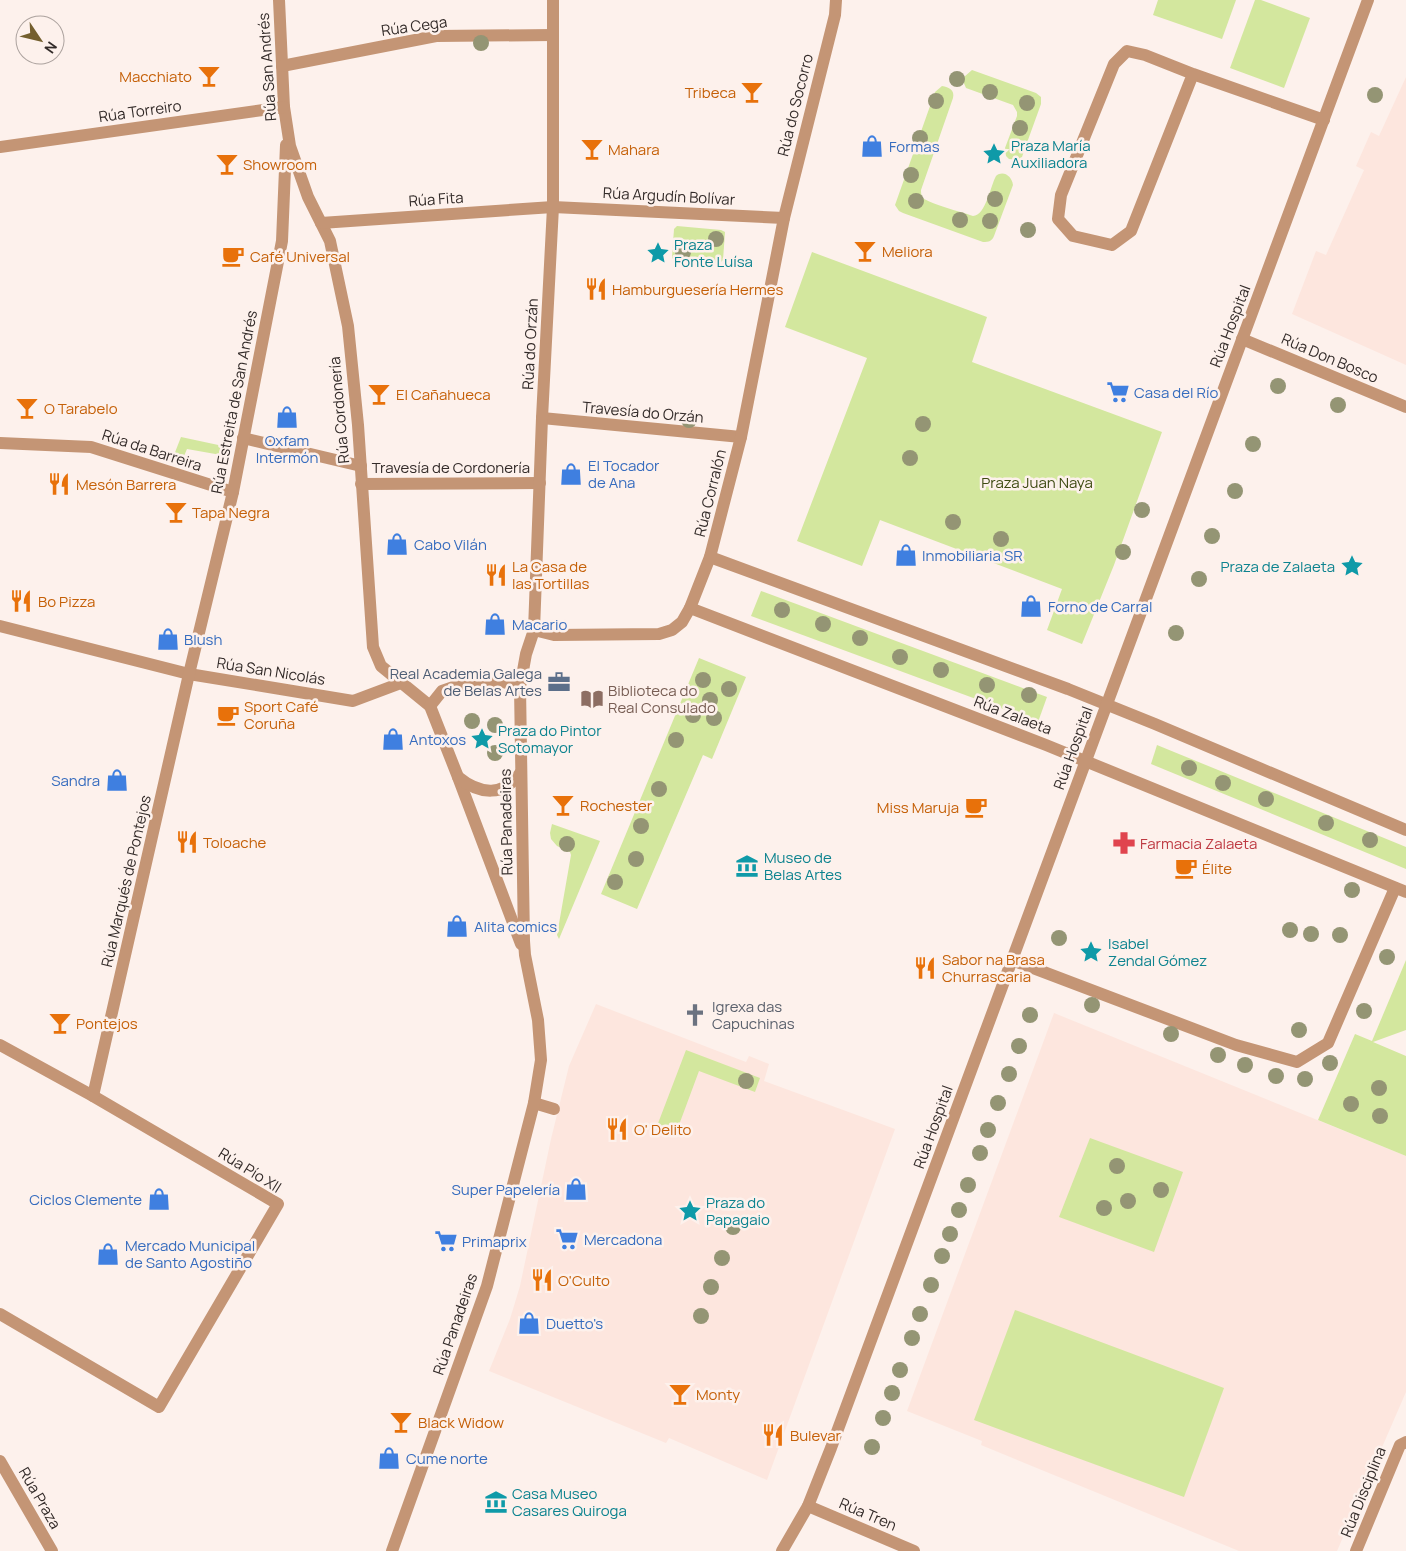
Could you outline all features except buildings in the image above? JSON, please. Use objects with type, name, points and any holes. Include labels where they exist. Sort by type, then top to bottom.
[{"type":"street","name":"Rúa San Andrés","points":[[279,0],[287,132]]},
{"type":"street","name":"Rúa do Orzán","points":[[520,687],[526,654],[534,630],[542,418],[553,207],[553,0]]},
{"type":"street","name":"Rúa do Socorro","points":[[784,218],[835,15],[836,0]]},
{"type":"street","name":"Rúa Hospital","points":[[782,1551],[808,1506],[1368,0]]},
{"type":"street","name":"Rúa Cega","points":[[282,66],[436,36],[553,35]]},
{"type":"street","points":[[1193,74],[1131,231],[1112,245],[1073,236],[1058,219],[1061,195],[1114,64],[1127,51],[1145,55],[1324,120]]},
{"type":"street","name":"Rúa Torreiro","points":[[0,147],[284,107]]},
{"type":"street","name":"Rúa Cordonería","points":[[287,132],[308,197],[330,241],[348,326],[358,425],[373,647],[381,666],[401,683]]},
{"type":"street","name":"Rúa Estreita de San Andrés","points":[[189,674],[233,492],[282,241],[287,132]]},
{"type":"street","name":"Rúa Argudín Bolívar","points":[[553,207],[784,218]]},
{"type":"street","name":"Rúa Fita","points":[[321,223],[553,207]]},
{"type":"street","name":"Rúa Corralón","points":[[534,630],[562,635],[659,634],[672,630],[682,622],[690,608],[710,557],[741,437],[784,218]]},
{"type":"street","name":"Rúa Don Bosco","points":[[1242,340],[1406,407]]},
{"type":"street","name":"Travesía do Orzán","points":[[542,418],[741,437]]},
{"type":"street","points":[[243,438],[361,466]]},
{"type":"street","name":"Rúa da Barreira","points":[[0,443],[90,447],[233,492]]},
{"type":"street","name":"Travesía de Cordonería","points":[[362,484],[540,483]]},
{"type":"street","points":[[710,557],[1107,704],[1406,830]]},
{"type":"street","name":"Rúa Zalaeta","points":[[690,608],[1046,745],[1400,890]]},
{"type":"street","name":"Rúa San Nicolás","points":[[1,629],[189,674],[353,701],[401,683]]},
{"type":"street","name":"Rúa Marqués de Pontejos","points":[[94,1096],[189,674]]},
{"type":"street","points":[[401,683],[430,706],[442,691],[471,681],[500,681],[520,687]]},
{"type":"street","name":"Rúa Panadeiras","points":[[520,687],[525,956]]},
{"type":"street","name":"Rúa Panadeiras","points":[[392,1551],[487,1286],[534,1102],[541,1060],[538,1020],[525,956],[430,706]]},
{"type":"street","points":[[458,778],[475,789],[492,791],[508,786],[515,781],[521,772]]},
{"type":"street","points":[[1012,960],[1236,1045],[1297,1062],[1328,1043],[1400,890]]},
{"type":"street","name":"Rúa Pío XII","points":[[0,1045],[94,1096],[278,1204],[159,1406],[0,1314]]},
{"type":"street","points":[[534,1102],[554,1109]]},
{"type":"street","name":"Rúa Disciplina","points":[[1356,1551],[1403,1443]]},
{"type":"street","name":"Rúa Praza","points":[[0,1460],[52,1551]]},
{"type":"street","name":"Rúa Tren","points":[[808,1506],[914,1551]]},
{"type":"shaded area","points":[[1406,77],[1406,365],[1292,314],[1316,251],[1326,255],[1364,170],[1356,166],[1371,132],[1379,136]]},
{"type":"shaded area","points":[[596,1004],[746,1062],[749,1056],[769,1064],[764,1081],[895,1129],[767,1480],[669,1438],[666,1443],[489,1371],[510,1319],[520,1286],[551,1139],[569,1066]]},
{"type":"shaded area","points":[[1054,1013],[1406,1156],[1406,1392],[1337,1551],[1239,1551],[981,1445],[982,1441],[907,1411]]},
{"type":"green space","points":[[1158,0],[1236,0],[1222,39],[1153,15]]},
{"type":"green space","points":[[1255,0],[1261,0],[1310,18],[1284,88],[1230,68]]},
{"type":"green space","points":[[972,70],[1036,93],[1041,97],[1041,104],[1022,157],[1019,160],[1009,159],[1006,156],[1005,148],[1017,112],[1013,105],[966,88],[963,81],[964,77]]},
{"type":"green space","points":[[942,86],[951,89],[953,98],[921,190],[921,195],[932,203],[973,216],[981,211],[984,206],[996,176],[999,174],[1007,175],[1013,185],[994,236],[989,241],[983,242],[903,213],[895,205],[935,92]]},
{"type":"green space","points":[[677,226],[725,232],[723,260],[720,263],[676,261],[672,258],[674,229]]},
{"type":"green space","name":"Praza Juan Naya","points":[[812,252],[987,317],[972,362],[1162,432],[1114,565],[1082,644],[1047,630],[1062,589],[880,520],[862,566],[797,541],[867,358],[785,327]]},
{"type":"green space","points":[[181,437],[223,446],[221,455],[187,449],[181,463],[172,460]]},
{"type":"green space","points":[[761,591],[1047,697],[1038,722],[751,616]]},
{"type":"green space","points":[[699,658],[746,677],[712,759],[703,755],[637,909],[601,894]]},
{"type":"green space","points":[[1157,745],[1406,847],[1406,869],[1151,764]]},
{"type":"green space","points":[[552,824],[600,841],[559,939],[557,935],[571,855],[570,852],[557,846],[551,839]]},
{"type":"green space","points":[[1406,960],[1406,1030],[1373,1042],[1406,1056],[1406,1156],[1318,1120],[1355,1034],[1372,1041]]},
{"type":"green space","points":[[686,1050],[760,1078],[755,1092],[699,1071],[676,1133],[657,1126]]},
{"type":"green space","points":[[1090,1138],[1183,1172],[1154,1252],[1059,1217]]},
{"type":"green space","points":[[1015,1310],[1224,1388],[1184,1497],[974,1420]]},
{"type":"place","name":"Macchiato","points":[[209,76]]},
{"type":"place","name":"Tribeca","points":[[752,92]]},
{"type":"place","name":"Formas","points":[[872,146]]},
{"type":"place","name":"Mahara","points":[[592,149]]},
{"type":"place","name":"Praza María Auxiliadora","points":[[994,154]]},
{"type":"place","name":"Showroom","points":[[227,164]]},
{"type":"place","name":"Meliora","points":[[865,251]]},
{"type":"place","name":"Praza Fonte Luísa","points":[[658,253]]},
{"type":"place","name":"Café Universal","points":[[233,256]]},
{"type":"place","name":"Hamburguesería Hermes","points":[[596,289]]},
{"type":"place","name":"Casa del Río","points":[[1118,392]]},
{"type":"place","name":"El Cañahueca","points":[[379,394]]},
{"type":"place","name":"O Tarabelo","points":[[27,408]]},
{"type":"place","name":"Oxfam Intermón","points":[[287,417]]},
{"type":"place","name":"El Tocador de Ana","points":[[571,474]]},
{"type":"place","name":"Mesón Barrera","points":[[59,484]]},
{"type":"place","name":"Tapa Negra","points":[[176,512]]},
{"type":"place","name":"Cabo Vilán","points":[[397,544]]},
{"type":"place","name":"Inmobiliaria SR","points":[[906,555]]},
{"type":"place","name":"Praza de Zalaeta","points":[[1352,566]]},
{"type":"place","name":"La Casa de las Tortillas","points":[[496,575]]},
{"type":"place","name":"Bo Pizza","points":[[21,601]]},
{"type":"place","name":"Forno de Carral","points":[[1031,606]]},
{"type":"place","name":"Macario","points":[[495,624]]},
{"type":"place","name":"Blush","points":[[168,639]]},
{"type":"place","name":"Real Academia Galega de Belas Artes","points":[[559,682]]},
{"type":"place","name":"Biblioteca do Real Consulado","points":[[592,699]]},
{"type":"place","name":"Sport Café Coruña","points":[[228,715]]},
{"type":"place","name":"Antoxos","points":[[393,739]]},
{"type":"place","name":"Praza do Pintor Sotomayor","points":[[482,739]]},
{"type":"place","name":"Sandra","points":[[117,780]]},
{"type":"place","name":"Rochester","points":[[563,805]]},
{"type":"place","name":"Miss Maruja","points":[[976,807]]},
{"type":"place","name":"Toloache","points":[[187,842]]},
{"type":"place","name":"Farmacia Zalaeta","points":[[1124,843]]},
{"type":"place","name":"Museo de Belas Artes","points":[[747,866]]},
{"type":"place","name":"Élite","points":[[1186,868]]},
{"type":"place","name":"Alita comics","points":[[457,926]]},
{"type":"place","name":"Isabel Zendal Gómez","points":[[1091,952]]},
{"type":"place","name":"Sabor na Brasa Churrascaria","points":[[925,968]]},
{"type":"place","name":"Igrexa das Capuchinas","points":[[695,1015]]},
{"type":"place","name":"Pontejos","points":[[60,1023]]},
{"type":"place","name":"O' Delito","points":[[617,1129]]},
{"type":"place","name":"Super Papelería","points":[[576,1189]]},
{"type":"place","name":"Ciclos Clemente","points":[[159,1199]]},
{"type":"place","name":"Praza do Papagaio","points":[[690,1211]]},
{"type":"place","name":"Mercadona","points":[[567,1239]]},
{"type":"place","name":"Primaprix","points":[[446,1241]]},
{"type":"place","name":"Mercado Municipal de Santo Agostiño","points":[[108,1254]]},
{"type":"place","name":"O'Culto","points":[[542,1280]]},
{"type":"place","name":"Duetto's","points":[[529,1323]]},
{"type":"place","name":"Monty","points":[[680,1394]]},
{"type":"place","name":"Black Widow","points":[[401,1422]]},
{"type":"place","name":"Bulevar","points":[[773,1435]]},
{"type":"place","name":"Cume norte","points":[[389,1458]]},
{"type":"place","name":"Casa Museo Casares Quiroga","points":[[496,1502]]}]
